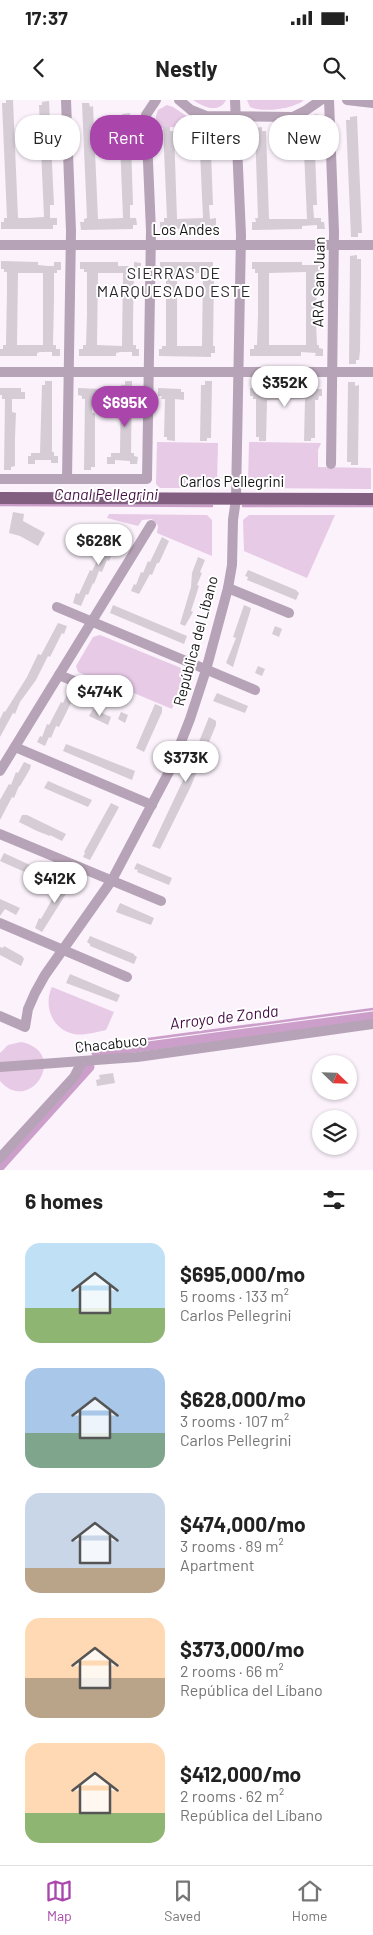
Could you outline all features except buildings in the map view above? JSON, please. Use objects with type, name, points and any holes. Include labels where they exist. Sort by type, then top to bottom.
[{"type":"main road","name":"Carlos Pellegrini","points":[[0,498],[373,499]]},
{"type":"street","points":[[66,100],[71,245],[67,479]]},
{"type":"street","points":[[0,479],[147,479],[150,245],[146,115],[156,100]]},
{"type":"street","points":[[179,100],[200,115]]},
{"type":"street","name":"República del Líbano","points":[[235,100],[236,115]]},
{"type":"street","points":[[259,116],[293,116],[305,111],[321,100]]},
{"type":"street","name":"ARA San Juan","points":[[329,100],[334,245],[331,464]]},
{"type":"street","points":[[347,100],[373,103]]},
{"type":"street","name":"República del Líbano","points":[[0,1016],[26,1027],[28,1009],[35,993],[112,880],[170,770],[190,719],[206,670],[228,588],[232,565],[233,520],[236,499],[240,245],[237,160]]},
{"type":"street","name":"Los Andes","points":[[0,245],[372,245]]},
{"type":"street","points":[[0,372],[373,372]]},
{"type":"street","points":[[0,771],[151,525]]},
{"type":"street","points":[[228,588],[290,613]]},
{"type":"street","points":[[57,607],[254,690]]},
{"type":"street","points":[[59,675],[118,699]]},
{"type":"street","points":[[15,747],[152,805]]},
{"type":"street","points":[[0,834],[161,901]]},
{"type":"street","points":[[0,923],[127,977]]},
{"type":"street","name":"Chacabuco","points":[[0,1067],[136,1057],[373,1024]]},
{"type":"street","points":[[0,1158],[74,1077],[82,1062]]},
{"type":"shaded area","points":[[193,100],[226,100],[219,107],[211,108]]},
{"type":"shaded area","points":[[247,100],[304,100],[286,108],[262,110],[250,107]]},
{"type":"shaded area","points":[[167,105],[185,115],[173,115],[173,127],[163,128],[163,115],[156,115],[158,110]]},
{"type":"shaded area","points":[[157,442],[218,443],[217,484],[213,488],[160,488],[156,484]]},
{"type":"shaded area","points":[[249,442],[321,443],[318,450],[318,467],[371,468],[371,489],[252,488],[248,484]]},
{"type":"shaded area","points":[[109,514],[207,515],[212,520],[212,556],[157,533],[158,526],[152,519],[142,520],[138,526],[107,518]]},
{"type":"shaded area","points":[[249,515],[335,515],[307,578],[244,551],[243,520]]},
{"type":"shaded area","points":[[100,635],[181,668],[184,675],[172,709],[105,681],[102,682],[78,672],[76,666],[93,637]]},
{"type":"shaded area","points":[[52,987],[114,1012],[106,1030],[90,1034],[74,1034],[60,1028],[51,1016],[49,1009],[49,994]]},
{"type":"shaded area","points":[[21,1042],[35,1048],[43,1057],[44,1068],[40,1078],[33,1087],[23,1091],[12,1090],[0,1081],[0,1053],[8,1045]]},
{"type":"waterway","name":"Canal Pellegrini","points":[[0,505],[212,506]]},
{"type":"waterway","name":"Canal Pellegrini","points":[[243,506],[373,506]]},
{"type":"waterway","name":"Arroyo de Zonda","points":[[77,1047],[373,1009]]},
{"type":"waterway","points":[[96,1053],[373,1016]]},
{"type":"waterway","points":[[0,1167],[90,1067]]},
{"type":"district","name":"SIERRAS DE MARQUESADO ESTE","points":[[174,282]]}]
